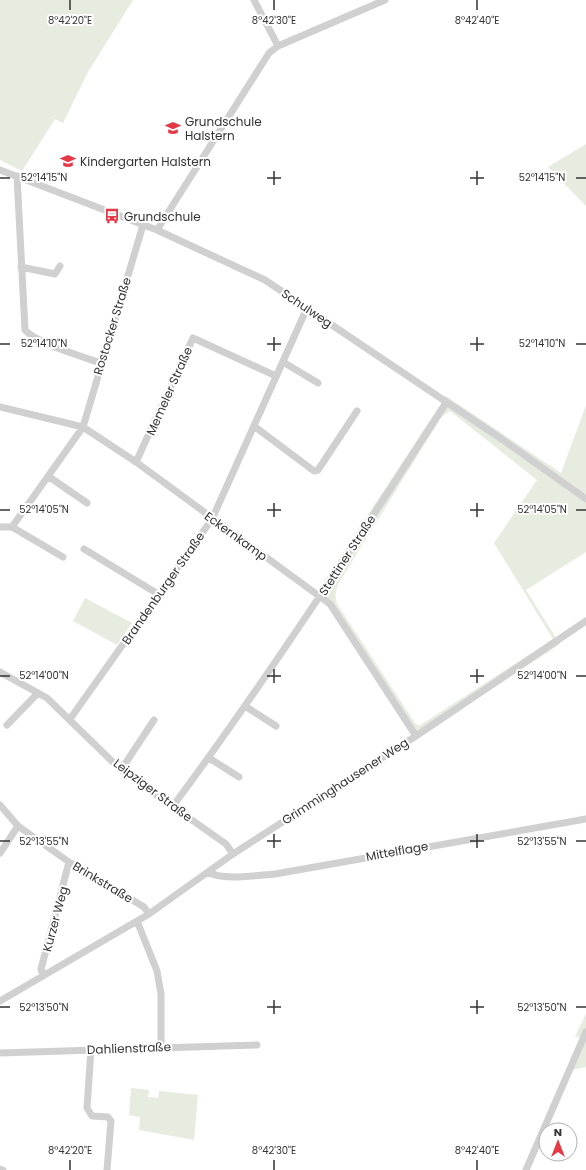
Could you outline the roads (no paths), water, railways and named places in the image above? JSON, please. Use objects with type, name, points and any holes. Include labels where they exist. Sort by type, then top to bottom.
[{"type":"street","points":[[254,0],[278,46]]},
{"type":"street","points":[[157,230],[269,53],[278,46],[385,0]]},
{"type":"street","name":"Schulweg","points":[[0,170],[157,230],[265,280],[586,499]]},
{"type":"street","points":[[17,176],[24,326],[29,335],[101,363]]},
{"type":"street","name":"Rostocker Straße","points":[[12,527],[83,427],[143,225]]},
{"type":"street","points":[[22,268],[55,274],[60,266]]},
{"type":"street","name":"Brandenburger Straße","points":[[70,719],[212,519],[307,308]]},
{"type":"street","name":"Memeler Straße","points":[[136,462],[193,338],[276,376]]},
{"type":"street","points":[[283,362],[318,383]]},
{"type":"street","name":"Stettiner Straße","points":[[173,806],[209,758],[319,598],[446,403]]},
{"type":"street","name":"Eckernkamp","points":[[0,408],[83,427],[136,462],[319,598],[330,604],[416,736]]},
{"type":"street","points":[[254,426],[314,471],[318,470],[357,411]]},
{"type":"street","points":[[48,476],[86,502]]},
{"type":"street","points":[[0,527],[12,527],[63,557]]},
{"type":"street","points":[[84,550],[158,594]]},
{"type":"street","name":"Grimminghausener Weg","points":[[0,1000],[149,914],[233,854],[416,736],[586,621]]},
{"type":"street","name":"Leipziger Straße","points":[[0,672],[47,698],[121,770],[226,844],[233,854]]},
{"type":"street","points":[[7,725],[38,693]]},
{"type":"street","points":[[245,706],[276,726]]},
{"type":"street","points":[[121,770],[154,720]]},
{"type":"street","points":[[209,758],[239,777]]},
{"type":"street","name":"Brinkstraße","points":[[0,805],[18,826],[69,862],[144,907],[149,914]]},
{"type":"street","name":"Mittelflage","points":[[208,872],[214,876],[275,874],[586,820]]},
{"type":"street","points":[[0,853],[18,826]]},
{"type":"street","name":"Kurzer Weg","points":[[43,976],[41,968],[69,862]]},
{"type":"street","points":[[137,921],[156,971],[161,994],[161,1047]]},
{"type":"street","points":[[526,1170],[586,1032]]},
{"type":"street","name":"Dahlienstraße","points":[[0,1053],[257,1045]]},
{"type":"street","points":[[91,1049],[87,1108],[92,1116],[108,1118],[111,1121],[107,1170]]},
{"type":"place","name":"Grundschule Halstern","points":[[173,128]]},
{"type":"place","name":"Kindergarten Halstern","points":[[68,161]]},
{"type":"place","name":"Grundschule","points":[[112,216]]}]
